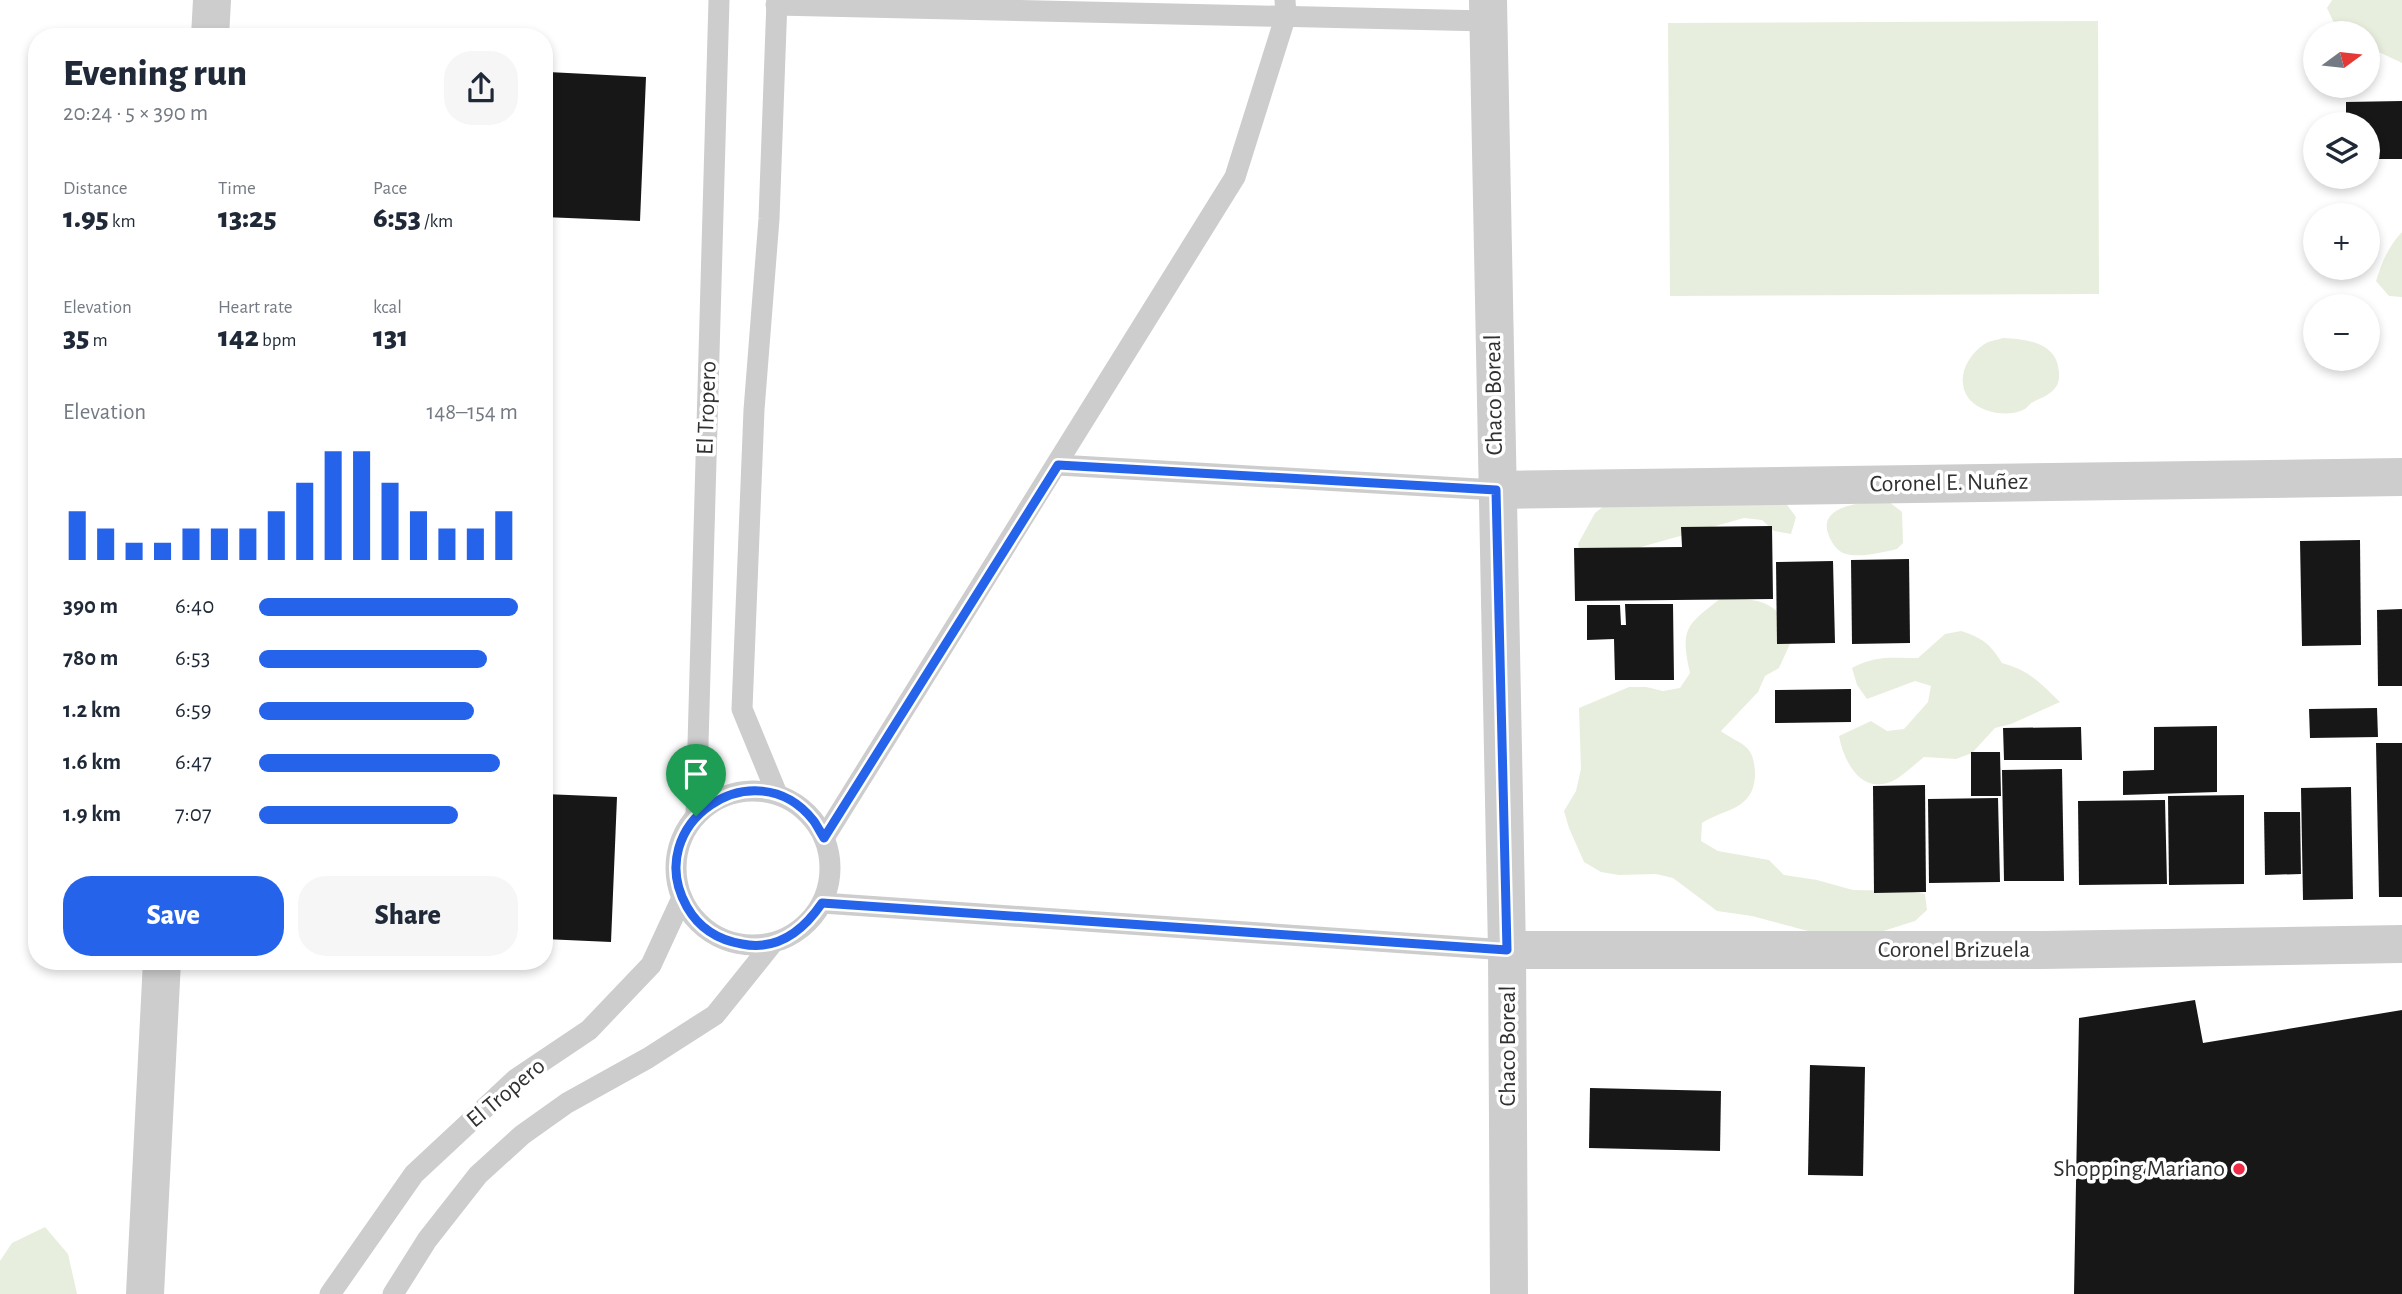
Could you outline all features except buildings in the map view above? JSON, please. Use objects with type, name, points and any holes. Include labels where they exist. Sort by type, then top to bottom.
[{"type":"street","points":[[211,28],[212,0]]},
{"type":"street","name":"Chaco Boreal","points":[[1487,11],[1507,950],[1509,1294]]},
{"type":"street","name":"Coronel E. Nuñez","points":[[1496,490],[2402,477]]},
{"type":"street","name":"Coronel Brizuela","points":[[1507,950],[2043,950],[2402,944]]},
{"type":"street","points":[[145,1294],[162,970]]},
{"type":"lane","name":"El Tropero","points":[[696,816],[719,0]]},
{"type":"lane","name":"El Tropero","points":[[776,2],[769,219],[754,410],[742,709],[777,794]]},
{"type":"lane","points":[[776,2],[1487,11]]},
{"type":"lane","points":[[824,838],[1235,177],[1285,8]]},
{"type":"lane","points":[[1058,465],[1496,490]]},
{"type":"lane","points":[[755,791],[777,794],[797,805],[813,820],[824,838],[830,860],[829,882],[822,903],[810,921],[793,935],[772,944],[750,946],[729,942],[709,932],[693,917],[682,898],[676,877],[677,855],[684,834],[696,816],[713,802],[734,793],[755,791]]},
{"type":"lane","name":"El Tropero","points":[[330,1294],[414,1174],[516,1079],[589,1030],[651,965],[682,898]]},
{"type":"lane","points":[[822,903],[1507,950]]},
{"type":"lane","name":"El Tropero","points":[[393,1294],[427,1240],[478,1175],[522,1135],[566,1103],[648,1058],[715,1015],[772,944]]},
{"type":"green space","points":[[2332,0],[2402,0],[2402,63],[2380,53],[2380,21],[2333,21],[2327,8]]},
{"type":"green space","points":[[2098,21],[2099,294],[1670,296],[1668,23]]},
{"type":"green space","points":[[2402,232],[2402,297],[2389,296],[2376,281],[2380,280],[2380,270],[2393,243]]},
{"type":"green space","points":[[2003,338],[2031,342],[2047,349],[2057,363],[2059,373],[2057,385],[2051,393],[2019,412],[2004,414],[1988,411],[1975,404],[1963,386],[1964,371],[1971,357],[1985,344]]},
{"type":"green space","points":[[1888,501],[1902,512],[1903,543],[1897,549],[1849,555],[1836,548],[1829,536],[1827,525],[1830,517],[1846,506]]},
{"type":"green space","points":[[1609,502],[1785,502],[1796,517],[1791,534],[1774,531],[1762,520],[1744,518],[1641,547],[1598,570],[1582,561],[1578,544],[1595,513]]},
{"type":"green space","points":[[1720,599],[1745,599],[1764,603],[1779,614],[1794,635],[1779,668],[1765,676],[1758,692],[1721,731],[1750,752],[1755,769],[1753,787],[1749,796],[1737,807],[1702,823],[1701,841],[1718,851],[1769,860],[1784,875],[1817,880],[1853,890],[1925,894],[1927,910],[1915,921],[1877,933],[1823,935],[1752,916],[1717,911],[1673,878],[1656,874],[1619,875],[1601,872],[1584,862],[1564,811],[1576,791],[1581,769],[1579,708],[1629,687],[1663,691],[1680,688],[1690,673],[1686,647],[1688,629]]},
{"type":"green space","points":[[1961,631],[1985,642],[2002,663],[2027,673],[2060,702],[2011,724],[1995,728],[1972,753],[1956,759],[1924,757],[1898,778],[1886,783],[1866,781],[1851,767],[1839,736],[1871,721],[1887,731],[1904,729],[1928,702],[1931,686],[1915,681],[1867,699],[1857,685],[1852,668],[1876,659],[1918,658],[1945,634]]},
{"type":"green space","points":[[45,1227],[68,1254],[77,1294],[0,1294],[0,1261],[12,1243]]},
{"type":"place","name":"Shopping Mariano","points":[[2239,1169]]},
{"type":"route","points":[[1058,465],[1496,490],[1507,950],[822,903],[810,921],[793,935],[772,944],[750,946],[729,942],[709,932],[693,917],[682,898],[676,877],[677,855],[684,834],[696,816],[713,802],[734,793],[755,791],[777,794],[797,805],[813,820],[824,838],[1058,465]]}]
